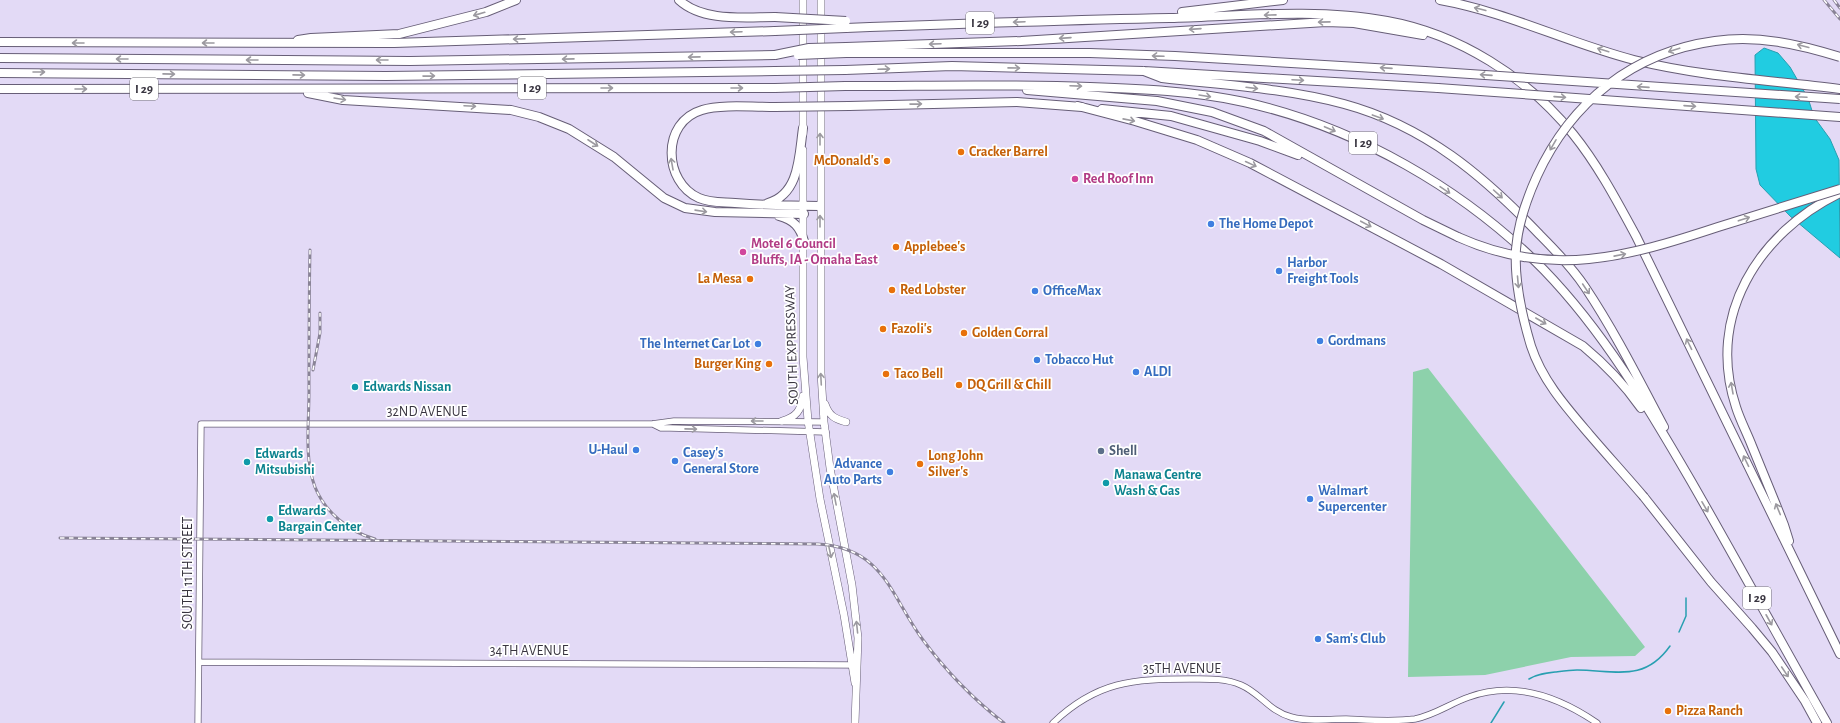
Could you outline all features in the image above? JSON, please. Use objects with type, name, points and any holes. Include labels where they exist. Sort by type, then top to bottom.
[{"type":"highway","points":[[275,44],[311,38],[399,34],[486,12],[516,0]]},
{"type":"highway","points":[[679,0],[683,4],[703,13],[724,16],[775,18],[846,24]]},
{"type":"highway","points":[[1114,19],[1283,0]]},
{"type":"highway","points":[[1442,0],[1493,13],[1632,59],[1681,70],[1732,78],[1840,89]]},
{"type":"highway","name":"I 29","points":[[0,42],[275,44],[402,43],[775,31],[846,24],[879,27],[1302,14],[1333,15],[1386,20],[1412,26],[1446,39],[1486,59],[1511,75],[1546,104],[1573,134],[1595,165],[1636,236],[1840,654]]},
{"type":"highway","points":[[0,58],[410,61],[775,55],[1326,22],[1354,23],[1385,27],[1446,39]]},
{"type":"highway","points":[[1817,723],[1805,701],[1772,652],[1711,582],[1644,497],[1557,396],[1540,369],[1532,347],[1519,295],[1516,249],[1526,203],[1533,185],[1558,136],[1586,103],[1624,72],[1659,55],[1702,43],[1743,39],[1791,43],[1840,57]]},
{"type":"highway","points":[[846,50],[1090,53],[1182,57],[1424,71],[1840,100]]},
{"type":"highway","points":[[0,73],[386,76],[845,70],[952,66],[1144,71],[1438,88],[1840,117]]},
{"type":"highway","points":[[1144,71],[1162,78],[1282,92],[1344,104],[1392,122],[1431,141],[1480,177],[1515,208],[1552,247],[1584,285],[1612,329],[1671,439],[1686,473]]},
{"type":"highway","points":[[939,85],[1046,91],[1157,101],[1212,112],[1264,131],[1423,220],[1477,246],[1528,258],[1594,260],[1668,244],[1840,189]]},
{"type":"highway","name":"I 29","points":[[0,89],[775,88],[845,86],[1046,85],[1164,90],[1242,102],[1302,118],[1363,143],[1418,172],[1467,205],[1509,237],[1544,271],[1578,308],[1608,346],[1667,440],[1827,723]]},
{"type":"highway","points":[[288,89],[343,100],[489,107],[518,112],[553,122],[586,139],[614,157],[664,198],[685,208],[710,212],[761,209],[804,210],[820,206]]},
{"type":"highway","points":[[804,241],[801,230],[794,222],[761,209],[706,201],[693,195],[683,187],[674,174],[671,159],[672,146],[680,126],[691,115],[702,110],[718,108],[1017,102],[1078,106],[1170,116],[1260,141],[1324,164]]},
{"type":"highway","points":[[1078,106],[1135,121],[1197,140],[1250,163],[1441,264],[1583,346],[1602,362],[1626,387],[1647,417],[1667,440]]},
{"type":"highway","points":[[761,209],[783,196],[792,184],[803,128]]},
{"type":"highway","points":[[1793,559],[1784,525],[1736,407],[1728,364],[1728,346],[1735,305],[1752,268],[1772,242],[1802,216],[1840,193]]},
{"type":"main road","name":"SOUTH EXPRESSWAY","points":[[803,0],[804,241],[802,313],[805,384],[809,431],[820,499],[855,665]]},
{"type":"main road","name":"SOUTH EXPRESSWAY","points":[[821,0],[820,206],[822,393],[824,422],[834,494],[852,585],[858,638],[855,665],[855,723]]},
{"type":"main road","points":[[782,421],[794,416],[799,411],[805,384]]},
{"type":"main road","points":[[822,393],[829,414],[837,420],[846,422]]},
{"type":"street","name":"32ND AVENUE","points":[[201,424],[652,424],[674,421],[824,422]]},
{"type":"street","name":"SOUTH 11TH STREET","points":[[198,723],[201,424]]},
{"type":"street","name":"32ND AVENUE","points":[[652,424],[661,428],[826,432]]},
{"type":"street","name":"34TH AVENUE","points":[[199,662],[855,665]]},
{"type":"street","name":"35TH AVENUE","points":[[1053,723],[1071,707],[1093,694],[1123,683],[1152,679],[1229,681],[1247,688],[1273,709],[1285,715],[1299,718],[1408,720],[1427,716],[1477,694],[1508,690],[1527,691],[1556,699],[1576,709],[1597,723]]},
{"type":"green space","points":[[1428,368],[1645,647],[1635,656],[1571,657],[1485,675],[1408,677],[1413,372]]},
{"type":"water","points":[[1764,48],[1778,53],[1790,67],[1808,98],[1814,117],[1830,139],[1839,160],[1840,258],[1790,216],[1760,185],[1756,169],[1755,55]]},
{"type":"waterway","points":[[1679,632],[1686,616],[1686,598]]},
{"type":"waterway","points":[[1529,679],[1542,674],[1569,670],[1616,672],[1639,670],[1660,658],[1670,646]]},
{"type":"waterway","points":[[1491,723],[1504,702]]},
{"type":"railway","points":[[1824,0],[1840,19]]},
{"type":"railway","points":[[1834,0],[1840,8]]},
{"type":"railway","points":[[310,250],[309,464],[319,496],[332,513],[347,526],[365,536],[375,539]]},
{"type":"railway","points":[[313,370],[320,333],[320,313]]},
{"type":"railway","points":[[60,538],[818,544],[840,547],[858,554],[872,564],[893,591],[923,640],[941,663],[960,684],[1004,723]]},
{"type":"place","name":"Cracker Barrel","points":[[961,152]]},
{"type":"place","name":"McDonald's","points":[[887,161]]},
{"type":"place","name":"Red Roof Inn","points":[[1075,179]]},
{"type":"place","name":"The Home Depot","points":[[1211,224]]},
{"type":"place","name":"Applebee's","points":[[896,247]]},
{"type":"place","name":"Motel 6 Council Bluffs, IA - Omaha East","points":[[743,252]]},
{"type":"place","name":"Harbor Freight Tools","points":[[1279,271]]},
{"type":"place","name":"La Mesa","points":[[750,279]]},
{"type":"place","name":"Red Lobster","points":[[892,290]]},
{"type":"place","name":"OfficeMax","points":[[1035,291]]},
{"type":"place","name":"Fazoli's","points":[[883,329]]},
{"type":"place","name":"Golden Corral","points":[[964,333]]},
{"type":"place","name":"Gordmans","points":[[1320,341]]},
{"type":"place","name":"The Internet Car Lot","points":[[758,344]]},
{"type":"place","name":"Tobacco Hut","points":[[1037,360]]},
{"type":"place","name":"Burger King","points":[[769,364]]},
{"type":"place","name":"ALDI","points":[[1136,372]]},
{"type":"place","name":"Taco Bell","points":[[886,374]]},
{"type":"place","name":"DQ Grill & Chill","points":[[959,385]]},
{"type":"place","name":"Edwards Nissan","points":[[355,387]]},
{"type":"place","name":"U-Haul","points":[[636,450]]},
{"type":"place","name":"Shell","points":[[1101,451]]},
{"type":"place","name":"Casey's General Store","points":[[675,461]]},
{"type":"place","name":"Edwards Mitsubishi","points":[[247,462]]},
{"type":"place","name":"Long John Silver's","points":[[920,464]]},
{"type":"place","name":"Advance Auto Parts","points":[[890,472]]},
{"type":"place","name":"Manawa Centre Wash & Gas","points":[[1106,483]]},
{"type":"place","name":"Walmart Supercenter","points":[[1310,499]]},
{"type":"place","name":"Edwards Bargain Center","points":[[270,519]]},
{"type":"place","name":"Sam's Club","points":[[1318,639]]},
{"type":"place","name":"Pizza Ranch","points":[[1668,711]]}]
